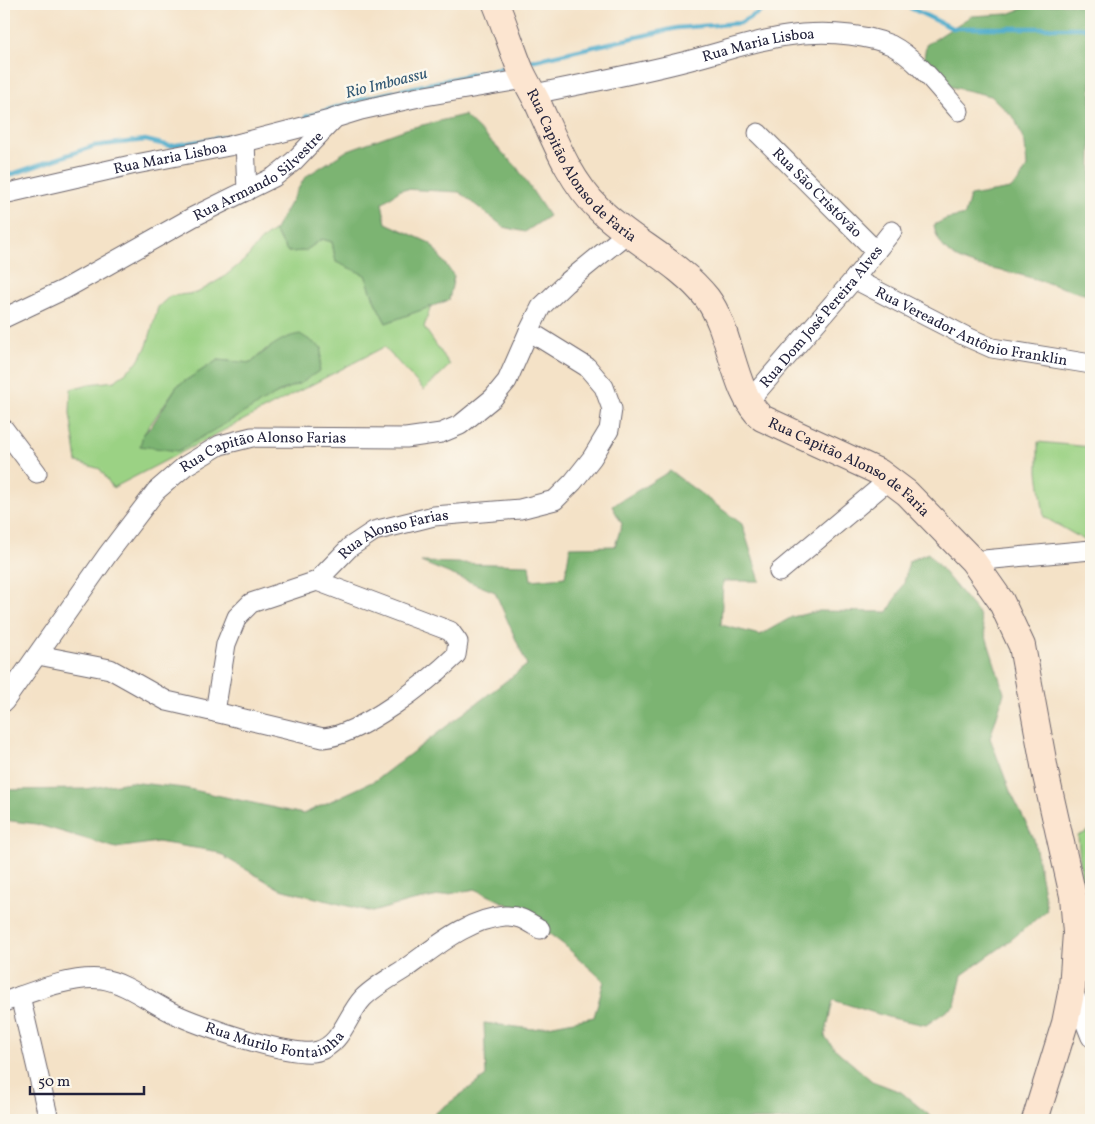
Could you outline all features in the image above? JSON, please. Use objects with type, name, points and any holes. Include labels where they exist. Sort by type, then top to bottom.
[{"type":"street","name":"Rua Capitão Alonso de Faria","points":[[496,4],[523,73],[562,157],[578,184],[597,208],[626,234],[684,275],[707,299],[722,327],[754,411],[762,418],[890,479],[922,507],[973,561],[1001,601],[1014,626],[1024,654],[1046,776],[1073,896],[1076,933],[1072,988],[1065,1023],[1035,1120]]},
{"type":"street","name":"Rua Maria Lisboa","points":[[523,73],[678,63],[771,37],[799,33],[831,33],[865,37],[891,45],[912,60],[959,111]]},
{"type":"street","name":"Rua Armando Silvestre","points":[[4,318],[64,289],[194,217],[274,177],[294,161],[335,118],[361,110],[523,73]]},
{"type":"street","name":"Rua Maria Lisboa","points":[[4,194],[245,142],[335,118]]},
{"type":"street","name":"Rua São Cristóvão","points":[[758,133],[876,251]]},
{"type":"street","points":[[245,142],[247,191]]},
{"type":"street","name":"Rua Dom José Pereira Alves","points":[[749,401],[854,279],[892,231]]},
{"type":"street","points":[[528,331],[542,307],[566,283],[626,234]]},
{"type":"street","name":"Rua Vereador Antônio Franklin","points":[[854,279],[992,348],[1091,364]]},
{"type":"street","name":"Rua Alonso Farias","points":[[215,712],[323,738],[336,737],[351,731],[408,694],[456,655],[458,642],[450,631],[316,581],[350,547],[374,531],[434,516],[520,509],[555,500],[572,482],[592,458],[609,430],[612,409],[604,387],[587,367],[528,331]]},
{"type":"street","name":"Rua Capitão Alonso Farias","points":[[4,702],[108,554],[156,491],[185,466],[220,445],[252,437],[406,438],[441,433],[460,425],[493,398],[510,374],[528,331]]},
{"type":"street","points":[[4,429],[37,473]]},
{"type":"street","points":[[779,572],[890,479]]},
{"type":"street","points":[[973,561],[1091,550]]},
{"type":"street","points":[[38,655],[110,669],[167,701],[215,712],[226,644],[238,617],[251,603],[316,581]]},
{"type":"street","name":"Rua Murilo Fontainha","points":[[12,999],[81,978],[105,979],[174,1014],[218,1031],[286,1049],[316,1052],[330,1046],[364,997],[454,934],[484,920],[506,916],[520,917],[540,929]]},
{"type":"street","name":"Rua Capitão Alonso de Faria","points":[[1072,988],[1091,1037]]},
{"type":"street","points":[[12,999],[49,1120]]},
{"type":"green space","points":[[1070,4],[1091,7],[1091,296],[1021,275],[967,263],[946,250],[938,239],[934,225],[946,219],[965,215],[970,196],[1010,189],[1019,181],[1027,167],[1025,144],[1015,119],[991,96],[948,86],[923,65],[926,45],[971,16],[1008,14],[1030,6]]},
{"type":"green space","points":[[464,115],[516,166],[549,216],[525,232],[504,227],[459,192],[402,189],[382,203],[386,223],[430,243],[454,276],[449,300],[386,323],[375,302],[365,275],[336,262],[332,242],[322,239],[305,251],[288,252],[274,231],[305,177],[348,150],[406,129]]},
{"type":"green space","points":[[274,231],[288,252],[305,251],[322,239],[332,242],[336,262],[365,274],[375,302],[386,323],[431,306],[424,327],[450,365],[424,390],[384,347],[113,488],[100,469],[77,462],[70,413],[71,389],[89,384],[115,381],[137,363],[147,346],[158,307],[170,296],[197,293],[224,277],[247,258],[260,241]],"holes":[[[322,348],[319,371],[299,383],[256,402],[211,417],[143,435],[177,386],[218,360],[251,363],[266,349]]]},
{"type":"green space","points":[[300,334],[322,348],[319,371],[301,383],[283,390],[178,451],[140,446],[143,435],[153,424],[177,386],[218,360],[251,363],[280,341]]},
{"type":"green space","points":[[1038,442],[1091,447],[1091,537],[1086,541],[1044,517],[1038,472]]},
{"type":"green space","points":[[670,471],[742,524],[760,581],[723,581],[721,625],[760,635],[792,617],[819,611],[888,612],[904,583],[909,561],[928,553],[979,614],[1004,693],[990,738],[1010,791],[1034,839],[1047,910],[1007,943],[962,975],[955,1005],[926,1025],[891,1018],[833,1000],[825,1037],[834,1048],[872,1081],[901,1092],[935,1120],[426,1120],[486,1076],[484,1023],[533,1029],[594,1017],[604,981],[563,944],[513,907],[475,889],[408,902],[372,912],[280,889],[214,851],[158,842],[116,848],[36,824],[4,820],[4,790],[85,789],[130,782],[184,788],[303,814],[376,780],[527,665],[495,592],[421,562],[529,565],[531,580],[565,577],[570,547],[615,546],[622,524],[612,506]]},
{"type":"green space","points":[[1091,830],[1091,923],[1085,923],[1078,836]]},
{"type":"waterway","name":"Rio Imboassu","points":[[526,62],[677,28],[740,23],[774,4]]},
{"type":"waterway","name":"Rio Imboassu","points":[[902,4],[952,28],[1091,28]]},
{"type":"waterway","name":"Rio Imboassu","points":[[306,117],[366,98],[509,66]]},
{"type":"waterway","name":"Rio Imboassu","points":[[4,177],[94,146],[145,140],[170,146],[238,135]]}]
